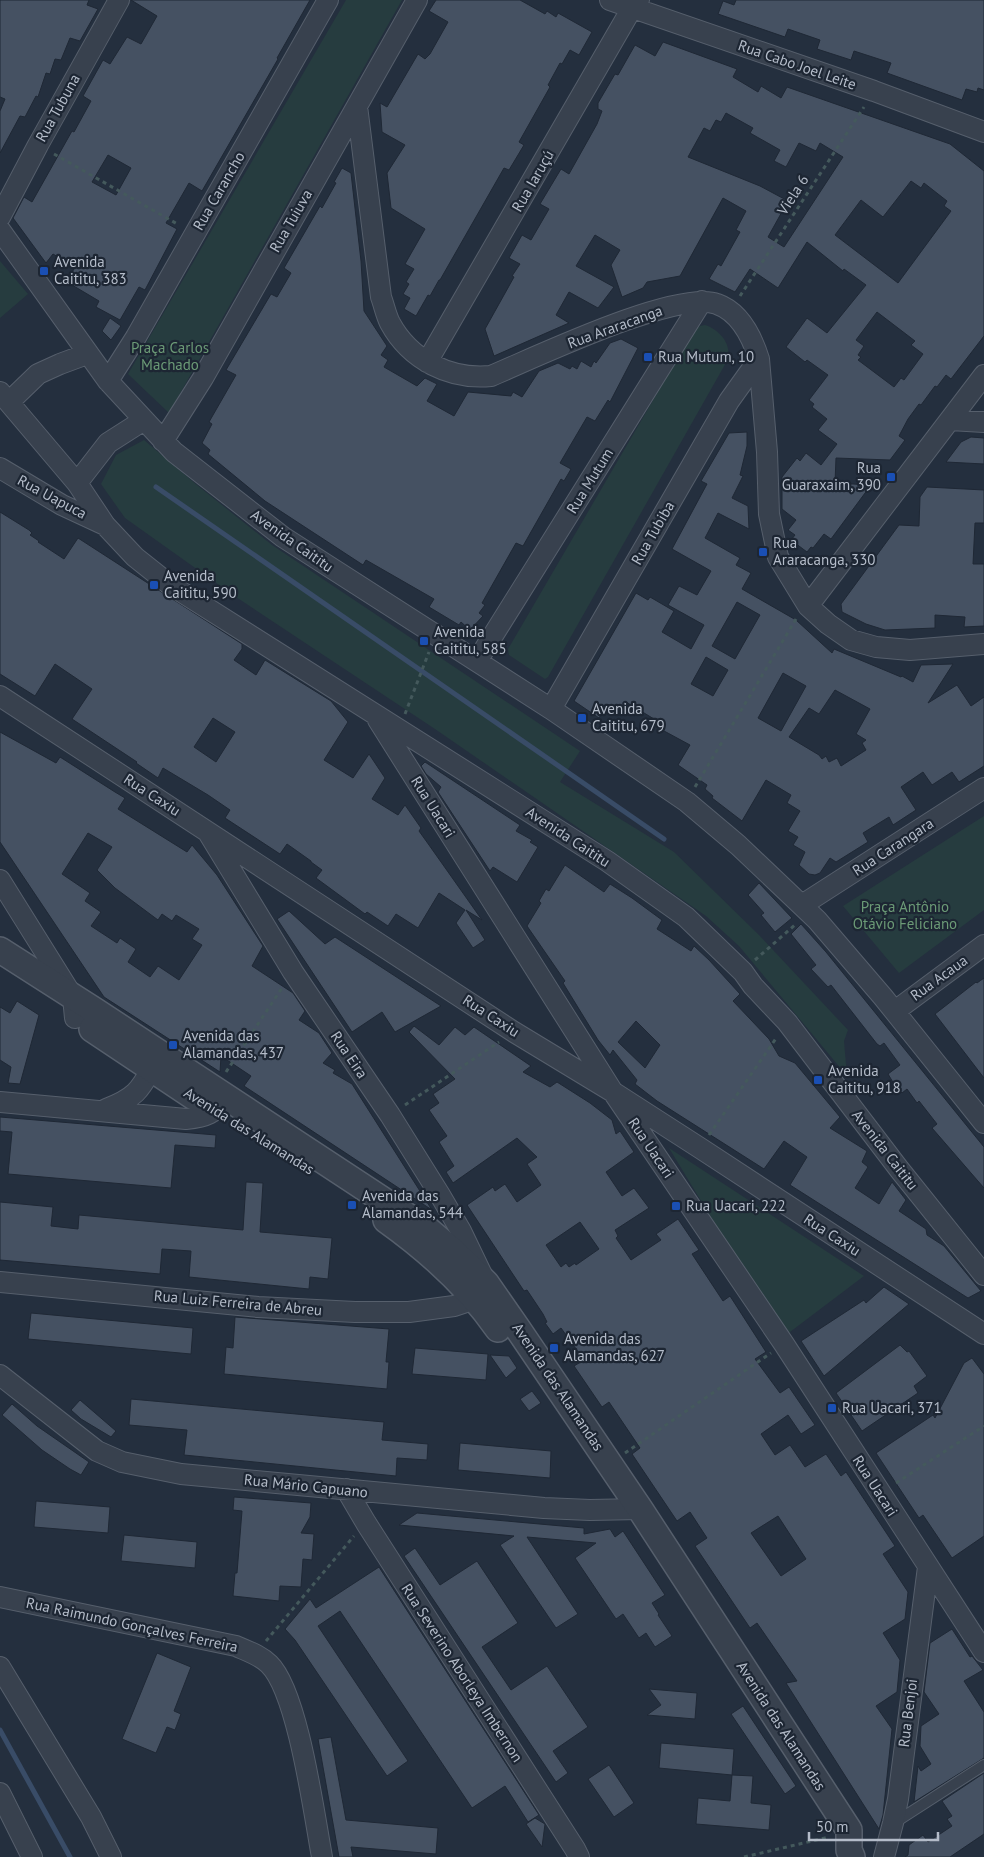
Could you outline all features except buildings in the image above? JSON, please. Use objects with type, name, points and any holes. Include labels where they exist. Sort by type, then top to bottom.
[{"type":"street","name":"Rua Tubuna","points":[[0,217],[38,144],[119,0]]},
{"type":"street","name":"Rua Carancho","points":[[108,381],[136,337],[328,0]]},
{"type":"street","name":"Rua Tuiuva","points":[[163,441],[203,378],[416,0]]},
{"type":"street","name":"Rua Cabo Joel Leite","points":[[610,0],[636,4],[984,132]]},
{"type":"street","name":"Rua Iaruçú","points":[[428,362],[636,4]]},
{"type":"street","name":"Rua Araracanga","points":[[357,106],[381,297],[390,322],[405,344],[428,362],[457,375],[491,376],[627,319],[667,307],[702,301],[716,304],[731,311]]},
{"type":"street","name":"Avenida Caititu","points":[[0,230],[108,381],[174,452],[282,537],[551,709],[687,802],[738,845],[806,909],[894,1011],[984,1123]]},
{"type":"street","name":"Rua Mutum","points":[[477,661],[702,301]]},
{"type":"street","points":[[731,311],[743,325],[755,346],[759,359],[767,452],[769,514],[778,557],[808,606],[828,624],[851,640],[876,647],[910,650],[984,644]]},
{"type":"street","name":"Avenida Caititu","points":[[88,354],[38,374],[5,397],[78,483],[105,525],[135,557],[169,584],[607,861],[686,917],[743,972],[753,986],[787,1022],[899,1169],[984,1275]]},
{"type":"street","name":"Rua Tubiba","points":[[551,709],[729,401],[759,359]]},
{"type":"street","points":[[808,606],[984,375]]},
{"type":"street","points":[[78,483],[92,461],[108,443],[144,420]]},
{"type":"street","points":[[950,420],[984,422]]},
{"type":"street","name":"Rua Uapuca","points":[[0,468],[62,505],[105,525]]},
{"type":"street","name":"Rua Caxiu","points":[[0,696],[514,1032],[613,1092],[984,1334]]},
{"type":"street","name":"Rua Uacari","points":[[376,716],[613,1092],[784,1344],[984,1652]]},
{"type":"street","name":"Rua Carangara","points":[[806,909],[984,788]]},
{"type":"street","name":"Rua Eira","points":[[206,830],[293,972],[390,1115],[461,1231],[480,1291]]},
{"type":"street","points":[[0,880],[74,1007]]},
{"type":"street","name":"Rua Acaua","points":[[894,1011],[984,945]]},
{"type":"street","name":"Avenida das Alamandas","points":[[0,950],[74,1007],[156,1061],[427,1229],[454,1251],[480,1291],[610,1463],[632,1509]]},
{"type":"street","name":"Avenida das Alamandas","points":[[0,970],[74,1007]]},
{"type":"street","points":[[104,1110],[130,1099],[138,1092],[156,1061]]},
{"type":"street","points":[[0,1102],[186,1118],[204,1117],[219,1099]]},
{"type":"street","name":"Rua Luiz Ferreira de Abreu","points":[[0,1282],[258,1307],[355,1312],[409,1312],[454,1306],[480,1291]]},
{"type":"street","name":"Avenida das Alamandas","points":[[480,1291],[492,1320],[632,1509],[849,1830],[844,1848]]},
{"type":"street","name":"Rua Mário Capuano","points":[[0,1375],[97,1451],[122,1462],[181,1474],[544,1508],[632,1509]]},
{"type":"street","name":"Rua Severino Aborleya Imbernon","points":[[346,1489],[575,1849],[578,1857]]},
{"type":"street","name":"Rua Benjoi","points":[[884,1857],[893,1823],[928,1567]]},
{"type":"street","name":"Rua Raimundo Gonçalves Ferreira","points":[[0,1597],[236,1646],[255,1654],[269,1664],[280,1679],[291,1705],[322,1857]]},
{"type":"street","points":[[0,1666],[91,1817],[112,1857]]},
{"type":"street","points":[[0,1793],[32,1857]]},
{"type":"lane","points":[[893,1823],[984,1765]]},
{"type":"path","name":"Viela 6","points":[[731,311],[874,91]]},
{"type":"path","points":[[38,144],[195,234]]},
{"type":"path","points":[[687,802],[793,623],[808,606]]},
{"type":"path","points":[[410,698],[428,653]]},
{"type":"path","points":[[750,964],[776,941],[806,909]]},
{"type":"path","points":[[219,1099],[293,972]]},
{"type":"path","points":[[700,1148],[787,1022]]},
{"type":"path","points":[[390,1115],[514,1032]]},
{"type":"path","points":[[610,1463],[784,1344]]},
{"type":"path","points":[[880,1493],[984,1426]]},
{"type":"path","points":[[255,1654],[366,1522]]},
{"type":"path","points":[[744,1857],[844,1848]]},
{"type":"green space","name":"Praça Carlos Machado","points":[[346,0],[402,0],[169,413],[128,374]]},
{"type":"green space","points":[[0,261],[28,294],[0,318]]},
{"type":"green space","points":[[705,325],[716,330],[724,339],[728,349],[727,361],[548,677],[545,679],[509,655],[508,649],[694,330]]},
{"type":"green space","points":[[144,440],[272,545],[580,751],[560,782],[674,852],[759,935],[848,1030],[844,1041],[847,1076],[739,946],[706,916],[435,729],[236,597],[125,518],[101,484],[116,455]]},
{"type":"green space","name":"Praça Antônio Otávio Feliciano","points":[[984,816],[984,910],[899,973],[843,906]]},
{"type":"green space","points":[[669,1148],[864,1276],[786,1335]]},
{"type":"waterway","points":[[156,487],[664,839]]},
{"type":"waterway","points":[[0,1730],[70,1857]]},
{"type":"place","name":"Avenida Caititu, 383","points":[[44,271]]},
{"type":"place","name":"Rua Mutum, 10","points":[[648,357]]},
{"type":"place","name":"Rua Guaraxaim, 390","points":[[891,477]]},
{"type":"place","name":"Rua Araracanga, 330","points":[[763,552]]},
{"type":"place","name":"Avenida Caititu, 590","points":[[154,585]]},
{"type":"place","name":"Avenida Caititu, 585","points":[[424,641]]},
{"type":"place","name":"Avenida Caititu, 679","points":[[582,718]]},
{"type":"place","name":"Avenida das Alamandas, 437","points":[[173,1045]]},
{"type":"place","name":"Avenida Caititu, 918","points":[[818,1080]]},
{"type":"place","name":"Avenida das Alamandas, 544","points":[[352,1205]]},
{"type":"place","name":"Rua Uacari, 222","points":[[676,1206]]},
{"type":"place","name":"Avenida das Alamandas, 627","points":[[554,1348]]},
{"type":"place","name":"Rua Uacari, 371","points":[[832,1408]]}]
